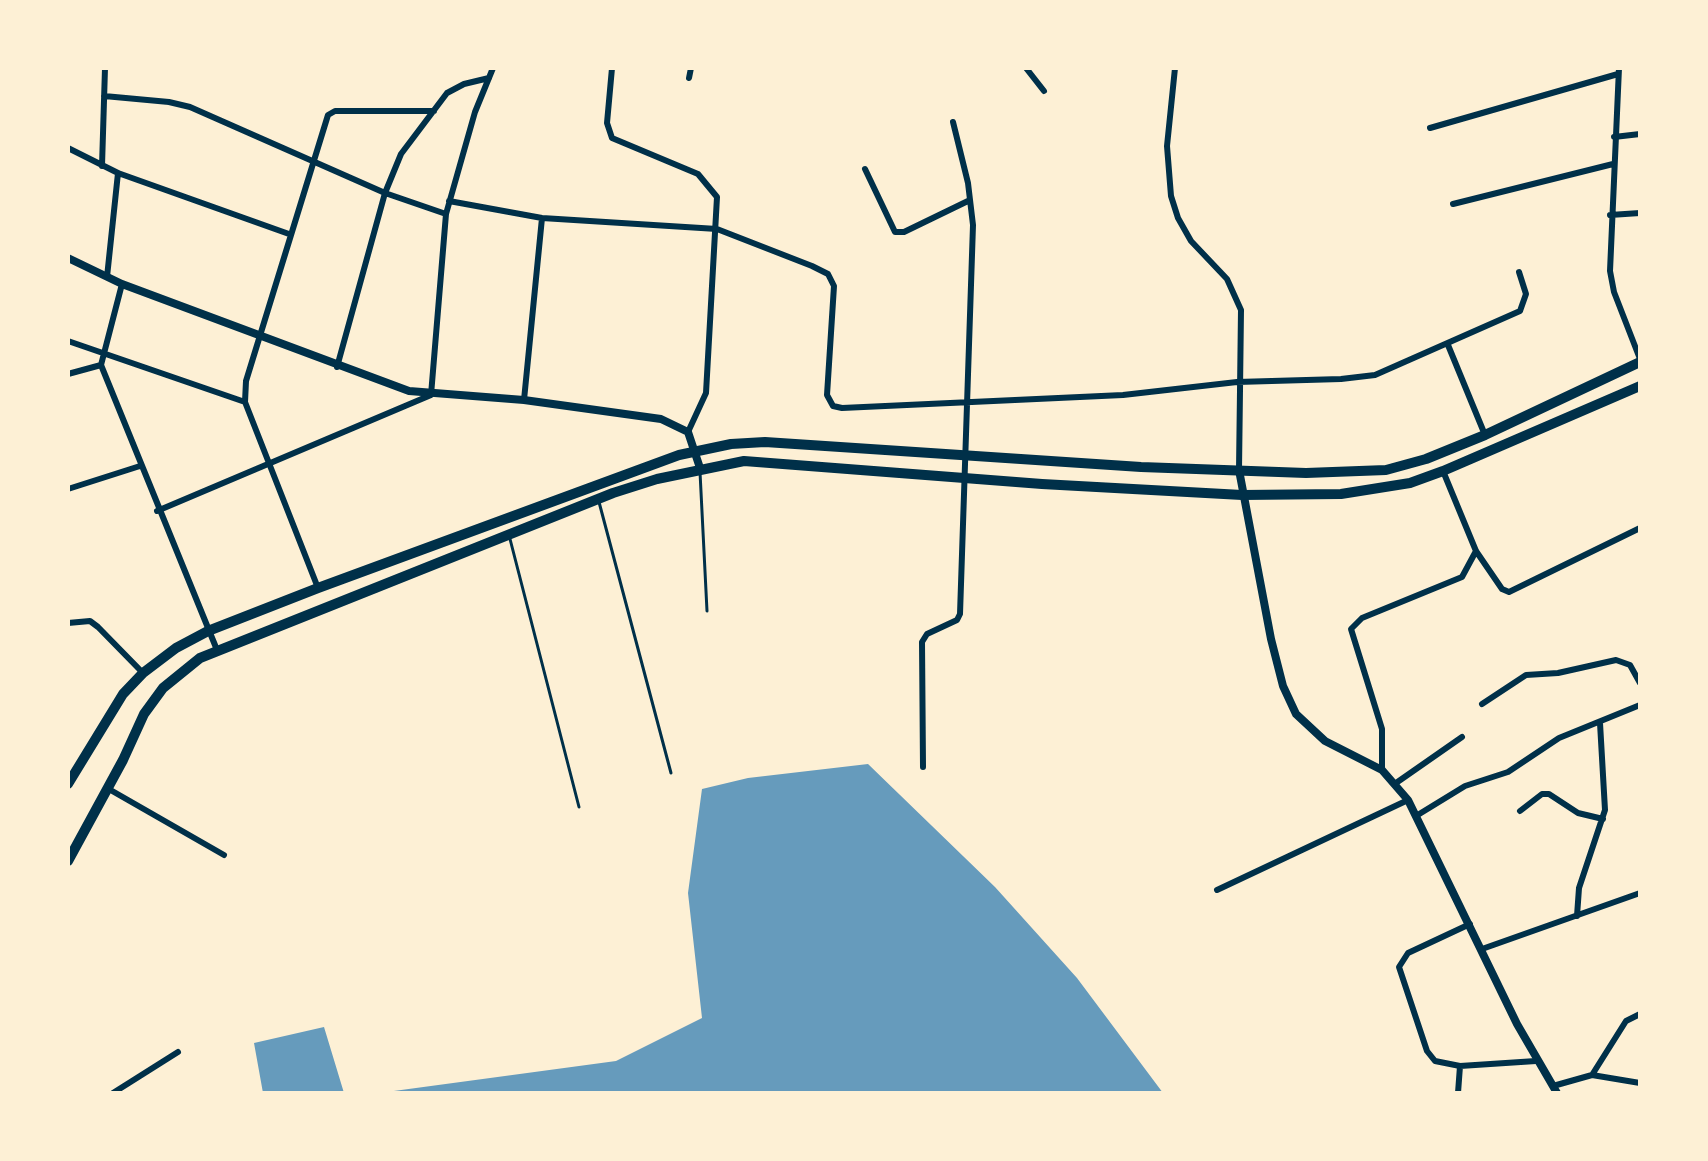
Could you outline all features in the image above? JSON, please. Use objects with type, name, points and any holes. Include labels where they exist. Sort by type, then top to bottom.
[{"type":"highway","points":[[68,784],[123,694],[143,673],[176,648],[208,631],[610,477],[697,451],[765,442],[1239,470],[1306,473],[1386,470],[1426,459],[1485,435],[1640,361]]},
{"type":"highway","points":[[68,861],[144,714],[163,688],[200,658],[598,499],[700,468],[744,461],[774,462],[1242,495],[1341,494],[1410,483],[1640,386]]},
{"type":"street","points":[[102,166],[105,68]]},
{"type":"street","points":[[431,395],[446,214],[493,68]]},
{"type":"street","points":[[612,68],[607,123],[612,138],[706,180],[717,197],[706,393],[688,432]]},
{"type":"street","points":[[689,78],[691,68]]},
{"type":"street","points":[[1026,68],[1044,91]]},
{"type":"street","points":[[1175,68],[1167,146],[1171,196],[1191,241],[1236,294],[1243,327],[1237,382],[1239,470],[1283,686],[1296,714],[1325,741],[1382,770],[1408,800],[1536,1061],[1555,1090],[1592,1075],[1640,1083]]},
{"type":"street","points":[[1430,128],[1618,71],[1610,215],[1614,292],[1640,361]]},
{"type":"street","points":[[337,367],[385,193],[401,154],[455,87],[489,78]]},
{"type":"street","points":[[104,96],[190,107],[385,193],[446,214]]},
{"type":"street","points":[[318,588],[245,402],[246,381],[325,120],[335,111],[434,111]]},
{"type":"street","points":[[923,767],[922,642],[927,634],[957,620],[960,614],[964,404],[970,315],[970,200],[953,122]]},
{"type":"street","points":[[1614,137],[1640,134]]},
{"type":"street","points":[[68,148],[118,173],[289,234]]},
{"type":"street","points":[[1453,204],[1613,164]]},
{"type":"street","points":[[865,169],[895,232],[904,232],[970,200]]},
{"type":"street","points":[[107,277],[118,173]]},
{"type":"street","points":[[449,201],[542,218],[717,229],[812,266],[831,279],[827,395],[833,406],[964,404],[1123,395],[1237,382],[1375,375],[1520,311],[1526,294],[1519,272]]},
{"type":"street","points":[[1610,215],[1640,213]]},
{"type":"street","points":[[524,400],[542,218]]},
{"type":"street","points":[[68,258],[122,284],[337,367],[431,395],[524,400],[661,419],[688,432],[697,451],[700,468]]},
{"type":"street","points":[[122,284],[101,365],[157,511],[217,650]]},
{"type":"street","points":[[68,341],[245,402]]},
{"type":"street","points":[[1448,345],[1485,435]]},
{"type":"street","points":[[68,374],[101,365]]},
{"type":"street","points":[[157,511],[431,395]]},
{"type":"street","points":[[68,489],[140,466]]},
{"type":"street","points":[[1443,471],[1476,551],[1502,589],[1516,591],[1640,528]]},
{"type":"street","points":[[1382,770],[1382,729],[1351,629],[1362,618],[1462,577],[1476,551]]},
{"type":"street","points":[[68,623],[90,621],[143,673]]},
{"type":"street","points":[[1482,704],[1526,675],[1558,673],[1616,660],[1630,665],[1640,683]]},
{"type":"street","points":[[1416,816],[1465,786],[1517,768],[1559,738],[1640,705]]},
{"type":"street","points":[[1577,916],[1579,888],[1603,819],[1607,793],[1600,723]]},
{"type":"street","points":[[1396,783],[1462,737]]},
{"type":"street","points":[[107,788],[224,855]]},
{"type":"street","points":[[1520,811],[1542,794],[1549,794],[1578,813],[1603,819]]},
{"type":"street","points":[[1217,890],[1408,800]]},
{"type":"street","points":[[1482,949],[1640,893]]},
{"type":"street","points":[[1470,924],[1408,953],[1399,967],[1430,1057],[1460,1066],[1536,1061]]},
{"type":"street","points":[[1592,1075],[1626,1021],[1640,1014]]},
{"type":"street","points":[[113,1093],[178,1052]]},
{"type":"street","points":[[1458,1093],[1460,1066]]},
{"type":"lane","points":[[700,468],[707,611]]},
{"type":"lane","points":[[598,499],[671,773]]},
{"type":"lane","points":[[510,536],[579,807]]},
{"type":"water","points":[[868,764],[995,887],[1077,978],[1163,1093],[379,1093],[616,1061],[702,1018],[688,893],[702,789],[748,778]]},
{"type":"water","points":[[324,1027],[344,1093],[263,1093],[254,1043]]}]
